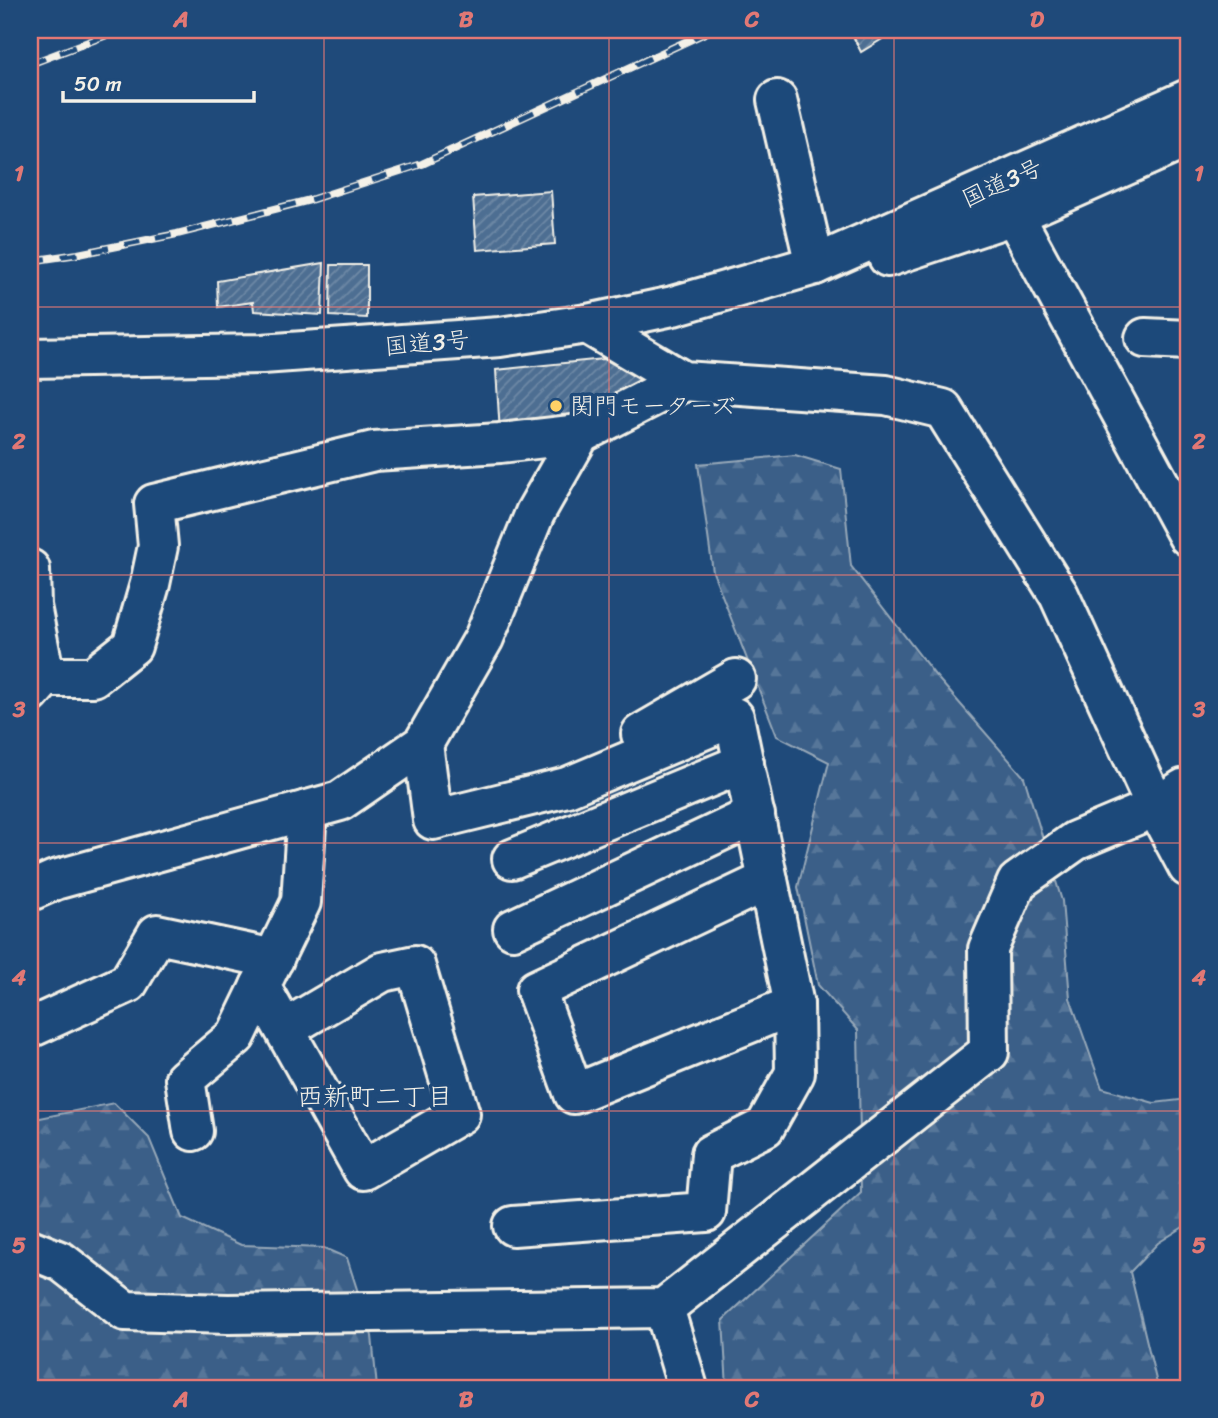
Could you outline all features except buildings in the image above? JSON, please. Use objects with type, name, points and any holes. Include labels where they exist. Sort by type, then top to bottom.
[{"type":"main road","points":[[777,100],[816,265]]},
{"type":"main road","name":"国道3号","points":[[816,265],[896,256],[1014,215],[1184,125]]},
{"type":"main road","name":"国道3号","points":[[30,358],[262,354],[361,348],[500,337],[587,324],[673,306],[816,265],[1184,125]]},
{"type":"main road","points":[[1014,215],[1174,484],[1188,536]]},
{"type":"main road","points":[[587,324],[683,381],[886,395],[943,409],[1059,595],[1172,799],[1188,867]]},
{"type":"main road","points":[[1145,338],[1188,340]]},
{"type":"main road","points":[[30,569],[37,686],[93,677],[132,646],[158,547],[154,504],[374,451],[500,443],[580,434],[683,381]]},
{"type":"main road","points":[[38,881],[341,801],[423,744],[484,638],[535,513],[580,434]]},
{"type":"main road","points":[[533,795],[736,679]]},
{"type":"main road","points":[[423,744],[433,820],[567,787],[734,717],[794,1005],[795,1073],[765,1127],[711,1154],[706,1212],[513,1226]]},
{"type":"main road","points":[[512,859],[744,763]]},
{"type":"main road","points":[[30,1249],[62,1262],[125,1311],[228,1314],[664,1308],[989,1052],[988,949],[1017,882],[1075,841],[1172,799]]},
{"type":"main road","points":[[193,1131],[185,1079],[236,1036],[301,902],[307,810]]},
{"type":"main road","points":[[513,929],[755,815]]},
{"type":"main road","points":[[768,880],[536,990],[574,1094],[794,1005]]},
{"type":"main road","points":[[30,1028],[128,983],[157,934],[267,972],[363,1170],[460,1114],[415,965],[383,972],[285,1029]]},
{"type":"main road","points":[[664,1308],[688,1388]]},
{"type":"green space","points":[[795,455],[841,469],[851,566],[935,675],[1024,777],[1062,901],[1070,998],[1102,1088],[1154,1103],[1188,1099],[1188,1224],[1158,1243],[1130,1272],[1158,1388],[727,1388],[723,1320],[861,1192],[858,1030],[818,985],[798,887],[829,762],[777,736],[713,572],[698,464]]},
{"type":"green space","points":[[114,1103],[149,1138],[182,1218],[241,1245],[324,1248],[347,1258],[372,1336],[377,1388],[30,1388],[30,1120]]},
{"type":"railway","points":[[30,64],[120,30]]},
{"type":"railway","points":[[30,261],[177,234],[310,200],[422,164],[711,30]]},
{"type":"place","name":"関門モーターズ","points":[[556,406]]},
{"type":"district","name":"西新町二丁目","points":[[375,1096]]}]
